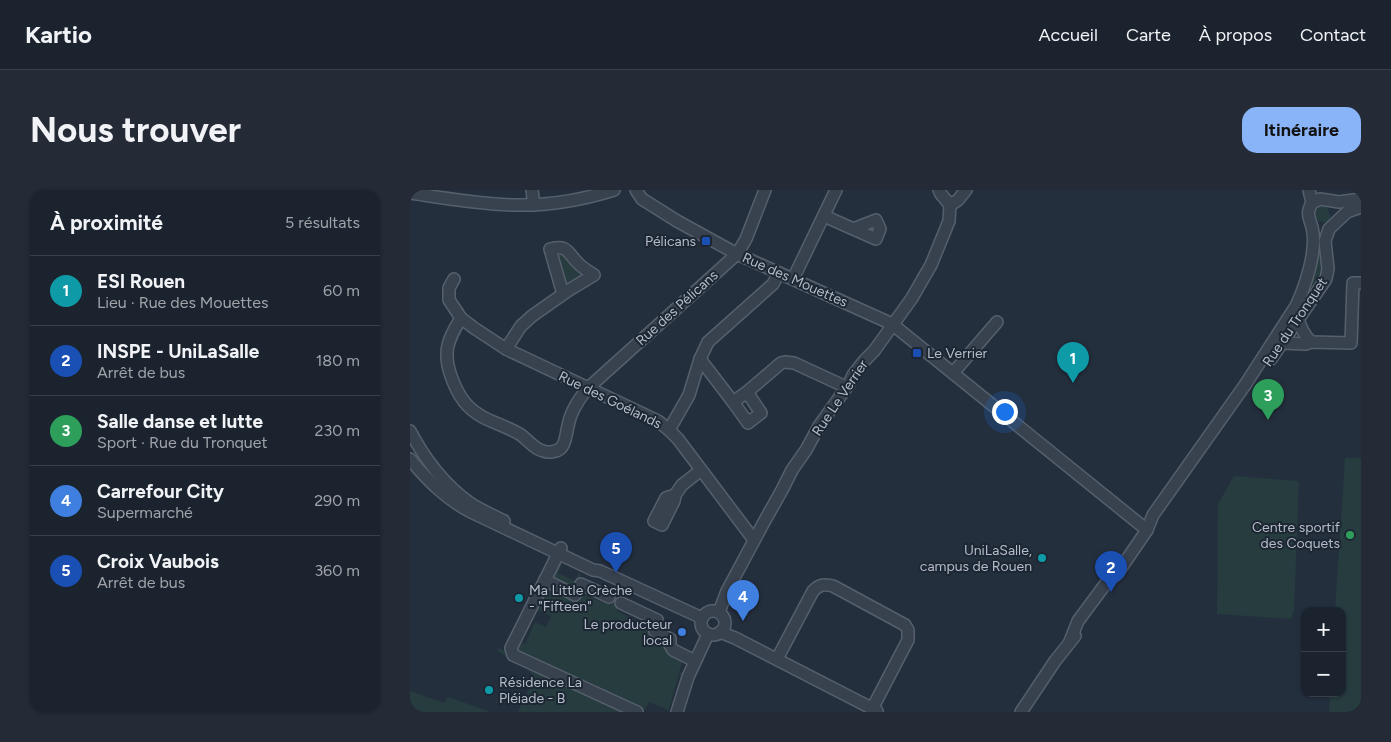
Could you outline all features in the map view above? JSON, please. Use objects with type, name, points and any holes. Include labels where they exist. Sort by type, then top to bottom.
[{"type":"street","points":[[532,190],[534,204]]},
{"type":"street","points":[[412,194],[498,204],[534,204],[554,203],[614,190]]},
{"type":"street","name":"Rue des Mouettes","points":[[636,190],[642,199],[677,221],[737,254],[892,324],[1147,530]]},
{"type":"street","name":"Rue des Pélicans","points":[[461,318],[450,341],[447,353],[448,369],[455,386],[467,406],[484,418],[521,435],[541,451],[552,452],[561,448],[569,421],[587,388],[737,254],[746,238],[766,190]]},
{"type":"street","points":[[794,279],[836,190]]},
{"type":"street","points":[[939,190],[950,205],[958,200],[966,190]]},
{"type":"street","name":"Rue du Tronquet","points":[[1147,530],[1152,515],[1245,385],[1296,306],[1302,293],[1314,240],[1314,232],[1308,213],[1312,203],[1309,190]]},
{"type":"street","points":[[1312,203],[1326,197],[1361,199]]},
{"type":"street","name":"Rue du Tronquet","points":[[1021,712],[1116,579],[1118,573],[1147,530],[1164,512],[1323,283],[1328,269],[1325,241],[1339,212],[1336,205],[1326,197]]},
{"type":"street","name":"Rue Le Verrier","points":[[719,612],[727,591],[792,470],[806,450],[825,416],[853,375],[874,351],[912,298],[931,265],[949,221],[950,205]]},
{"type":"street","points":[[1310,222],[1320,229],[1333,225],[1347,212],[1361,207]]},
{"type":"street","points":[[824,216],[853,229]]},
{"type":"street","points":[[669,430],[689,395],[700,359],[708,342],[773,284],[779,273]]},
{"type":"street","name":"Rue des Goélands","points":[[454,279],[449,288],[449,300],[461,318],[506,349],[658,421],[669,430],[678,439],[754,540]]},
{"type":"street","points":[[1282,343],[1351,344],[1353,283],[1361,283]]},
{"type":"street","points":[[506,349],[521,326],[564,294]]},
{"type":"street","points":[[1298,320],[1302,331],[1312,342]]},
{"type":"street","points":[[954,373],[997,322]]},
{"type":"street","points":[[700,359],[748,423],[761,413],[747,392]]},
{"type":"street","points":[[733,402],[781,363],[785,362],[794,363],[846,387]]},
{"type":"street","points":[[410,431],[431,465],[448,484],[470,503],[559,553]]},
{"type":"street","points":[[410,459],[437,489],[456,504],[559,553],[591,562],[600,571],[702,618]]},
{"type":"street","points":[[675,495],[682,485],[701,470]]},
{"type":"street","points":[[559,553],[510,648],[513,655],[637,712]]},
{"type":"street","points":[[545,580],[575,595],[581,584],[609,597]]},
{"type":"street","points":[[722,630],[735,638],[875,710],[908,640],[908,630],[905,625],[834,586],[825,584],[817,586],[813,591],[777,659]]},
{"type":"street","points":[[621,603],[657,620],[655,631],[670,639],[670,645],[673,650],[695,660]]},
{"type":"street","points":[[710,611],[719,612],[725,620],[722,630],[716,635],[708,634],[701,625],[704,614],[710,611]]},
{"type":"street","points":[[677,712],[688,677],[708,634]]},
{"type":"green space","points":[[1322,205],[1327,206],[1331,218],[1325,223],[1318,221],[1315,215],[1317,209]]},
{"type":"green space","points":[[1321,245],[1324,263],[1320,281],[1296,312],[1316,246]]},
{"type":"green space","points":[[565,253],[576,264],[580,271],[581,279],[568,285],[564,284],[557,255]]},
{"type":"green space","name":"Centre sportif des Coquets","points":[[1345,458],[1361,458],[1361,712],[1329,712],[1330,697],[1346,697],[1346,607],[1335,607]]},
{"type":"green space","points":[[1234,476],[1299,481],[1294,610],[1291,619],[1217,614],[1218,504]]},
{"type":"green space","points":[[555,560],[562,564],[558,573],[575,581],[579,572],[581,575],[574,587],[579,593],[605,603],[612,589],[624,594],[617,611],[653,628],[685,656],[679,672],[686,675],[679,674],[668,712],[666,709],[649,702],[645,709],[641,711],[595,690],[596,687],[586,682],[584,685],[540,663],[541,661],[520,651],[518,653],[514,645],[518,641],[525,644],[535,622],[546,627],[551,616],[533,608]]},
{"type":"green space","points":[[499,648],[637,712],[518,712],[534,678],[528,669],[497,651]]},
{"type":"green space","points":[[410,691],[444,703],[448,697],[491,712],[410,712]]},
{"type":"place","name":"Pélicans","points":[[706,241]]},
{"type":"place","name":"Le Verrier","points":[[917,353]]},
{"type":"place","name":"ESI Rouen","points":[[1073,383]]},
{"type":"place","name":"Salle danse et lutte","points":[[1268,420]]},
{"type":"place","name":"Centre sportif des Coquets","points":[[1350,535]]},
{"type":"place","name":"UniLaSalle, campus de Rouen","points":[[1042,558]]},
{"type":"place","name":"Croix Vaubois","points":[[616,573]]},
{"type":"place","name":"INSPE - UniLaSalle","points":[[1111,592]]},
{"type":"place","name":"Ma Little Crèche - \"Fifteen\"","points":[[519,598]]},
{"type":"place","name":"Carrefour City","points":[[743,621]]},
{"type":"place","name":"Le producteur local","points":[[682,632]]},
{"type":"place","name":"Résidence La Pléiade - B","points":[[489,690]]}]
